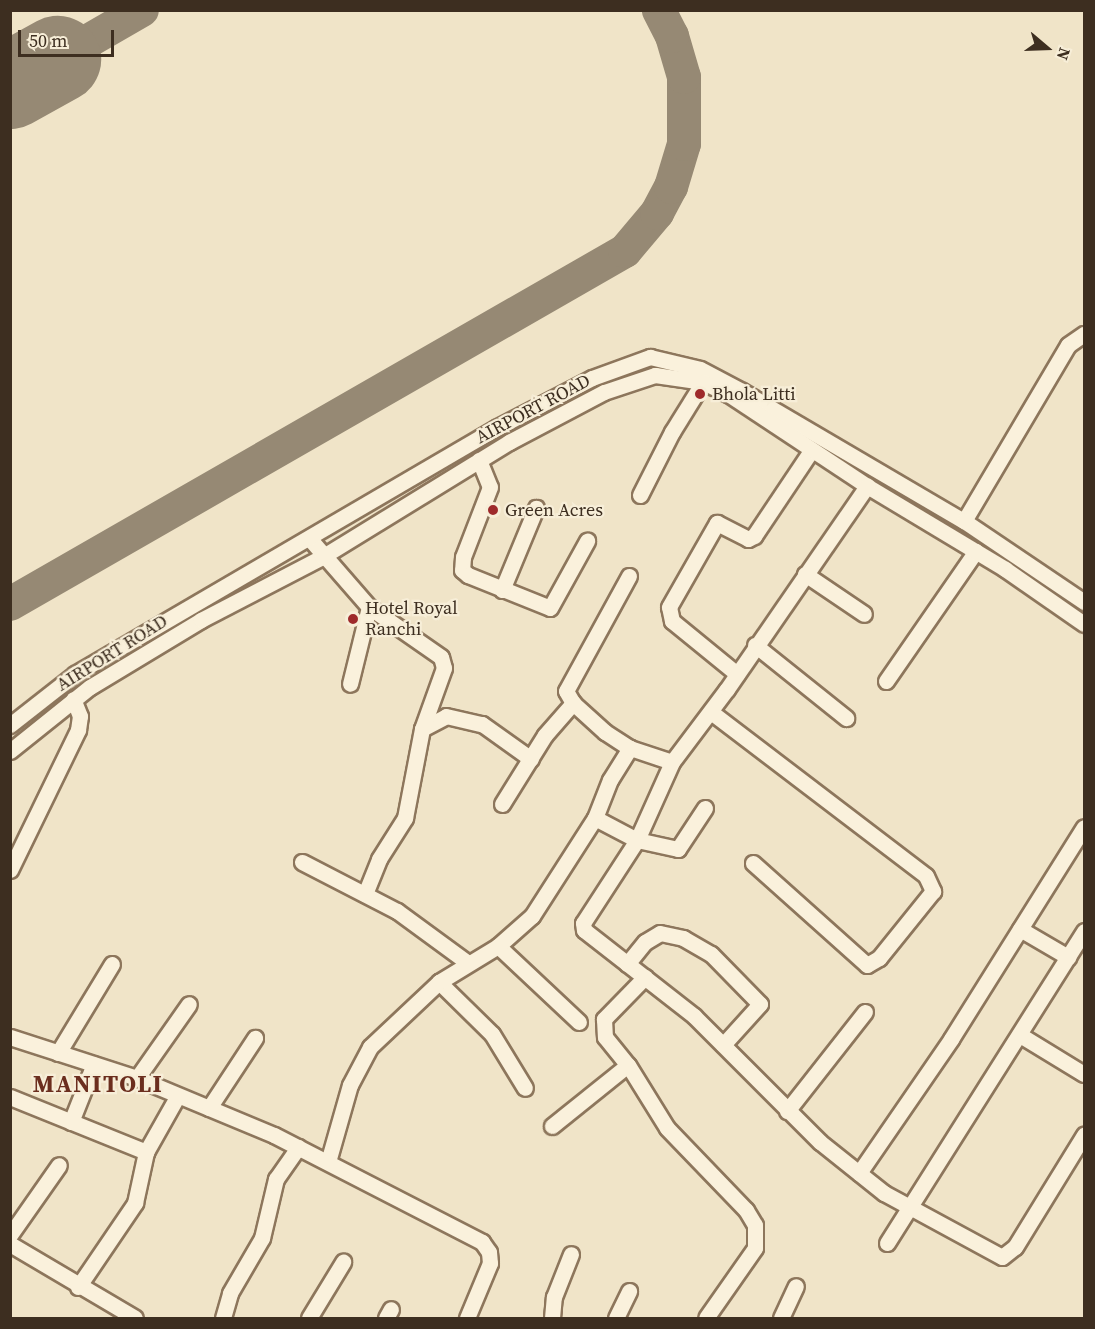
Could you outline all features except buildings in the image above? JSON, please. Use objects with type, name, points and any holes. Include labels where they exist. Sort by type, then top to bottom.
[{"type":"street","points":[[964,521],[1068,345],[1084,334]]},
{"type":"street","name":"AIRPORT ROAD","points":[[10,725],[75,674],[496,428],[592,378],[650,357],[699,369],[742,391],[964,521],[1084,602]]},
{"type":"street","name":"AIRPORT ROAD","points":[[10,751],[73,699],[201,620],[322,557],[479,460],[604,392],[655,375],[703,382],[867,486],[976,551],[1084,624]]},
{"type":"street","points":[[640,495],[672,432],[703,382]]},
{"type":"street","points":[[737,674],[672,621],[669,607],[717,523],[748,539],[754,536],[811,451]]},
{"type":"street","points":[[479,460],[490,488],[463,557],[462,570],[502,590],[550,608],[587,541]]},
{"type":"street","points":[[867,486],[755,645],[711,712],[672,762],[637,840],[583,923],[588,937],[645,977],[723,1045],[787,1111],[884,1194],[987,1252],[1006,1256],[1084,1135]]},
{"type":"street","points":[[502,590],[536,508]]},
{"type":"street","points":[[309,538],[322,557],[369,607],[441,657],[444,668],[422,729],[405,818],[380,859],[365,894]]},
{"type":"street","points":[[886,681],[976,551]]},
{"type":"street","points":[[805,574],[864,614]]},
{"type":"street","points":[[629,576],[567,684],[573,703],[630,748],[672,762]]},
{"type":"street","points":[[350,684],[369,607]]},
{"type":"street","points":[[755,645],[846,718]]},
{"type":"street","points":[[10,870],[78,730],[80,716],[73,699]]},
{"type":"street","points":[[502,804],[531,759],[573,703]]},
{"type":"street","points":[[711,712],[926,876],[933,891],[879,958],[867,965],[753,863]]},
{"type":"street","points":[[422,729],[446,717],[482,724],[531,759]]},
{"type":"street","points":[[328,1162],[350,1084],[370,1047],[439,982],[498,946],[532,916],[595,818],[610,780],[630,748]]},
{"type":"street","points":[[595,818],[637,840],[678,849],[705,808]]},
{"type":"street","points":[[859,1173],[1020,929],[1084,827]]},
{"type":"street","points":[[302,862],[412,921],[468,963]]},
{"type":"street","points":[[1020,929],[1068,957]]},
{"type":"street","points":[[887,1243],[912,1208],[1084,931]]},
{"type":"street","points":[[627,964],[645,942],[660,933],[683,938],[711,954],[760,1004],[723,1045]]},
{"type":"street","points":[[498,946],[579,1022]]},
{"type":"street","points":[[58,1053],[112,964]]},
{"type":"street","points":[[645,977],[604,1019],[601,1028],[628,1065],[667,1128],[746,1210],[755,1225],[755,1248],[706,1318]]},
{"type":"street","points":[[439,982],[492,1034],[525,1088]]},
{"type":"street","points":[[137,1078],[189,1004]]},
{"type":"street","points":[[787,1111],[865,1012]]},
{"type":"street","points":[[1020,1035],[1084,1074]]},
{"type":"street","points":[[10,1037],[137,1078],[177,1097],[209,1108],[298,1147],[482,1242],[489,1252],[490,1263],[466,1318]]},
{"type":"street","points":[[209,1108],[255,1038]]},
{"type":"street","points":[[71,1122],[94,1064]]},
{"type":"street","points":[[552,1126],[628,1065]]},
{"type":"street","points":[[10,1097],[146,1152]]},
{"type":"street","points":[[78,1287],[135,1203],[146,1152],[177,1097]]},
{"type":"street","points":[[223,1318],[230,1293],[262,1238],[273,1186],[298,1147]]},
{"type":"street","points":[[10,1235],[59,1165]]},
{"type":"street","points":[[10,1244],[78,1287],[135,1318]]},
{"type":"street","points":[[552,1318],[554,1297],[571,1254]]},
{"type":"street","points":[[309,1318],[343,1262]]},
{"type":"street","points":[[781,1318],[796,1286]]},
{"type":"street","points":[[616,1318],[628,1291]]},
{"type":"taxiway","points":[[57,59],[142,10]]},
{"type":"taxiway","points":[[10,604],[625,251],[657,213],[671,187],[684,144],[684,77],[672,36],[659,10]]},
{"type":"runway","points":[[10,85],[57,59]]},
{"type":"place","name":"Bhola Litti","points":[[700,394]]},
{"type":"place","name":"Green Acres","points":[[493,510]]},
{"type":"place","name":"Hotel Royal Ranchi","points":[[353,619]]},
{"type":"district","name":"MANITOLI","points":[[98,1084]]}]
